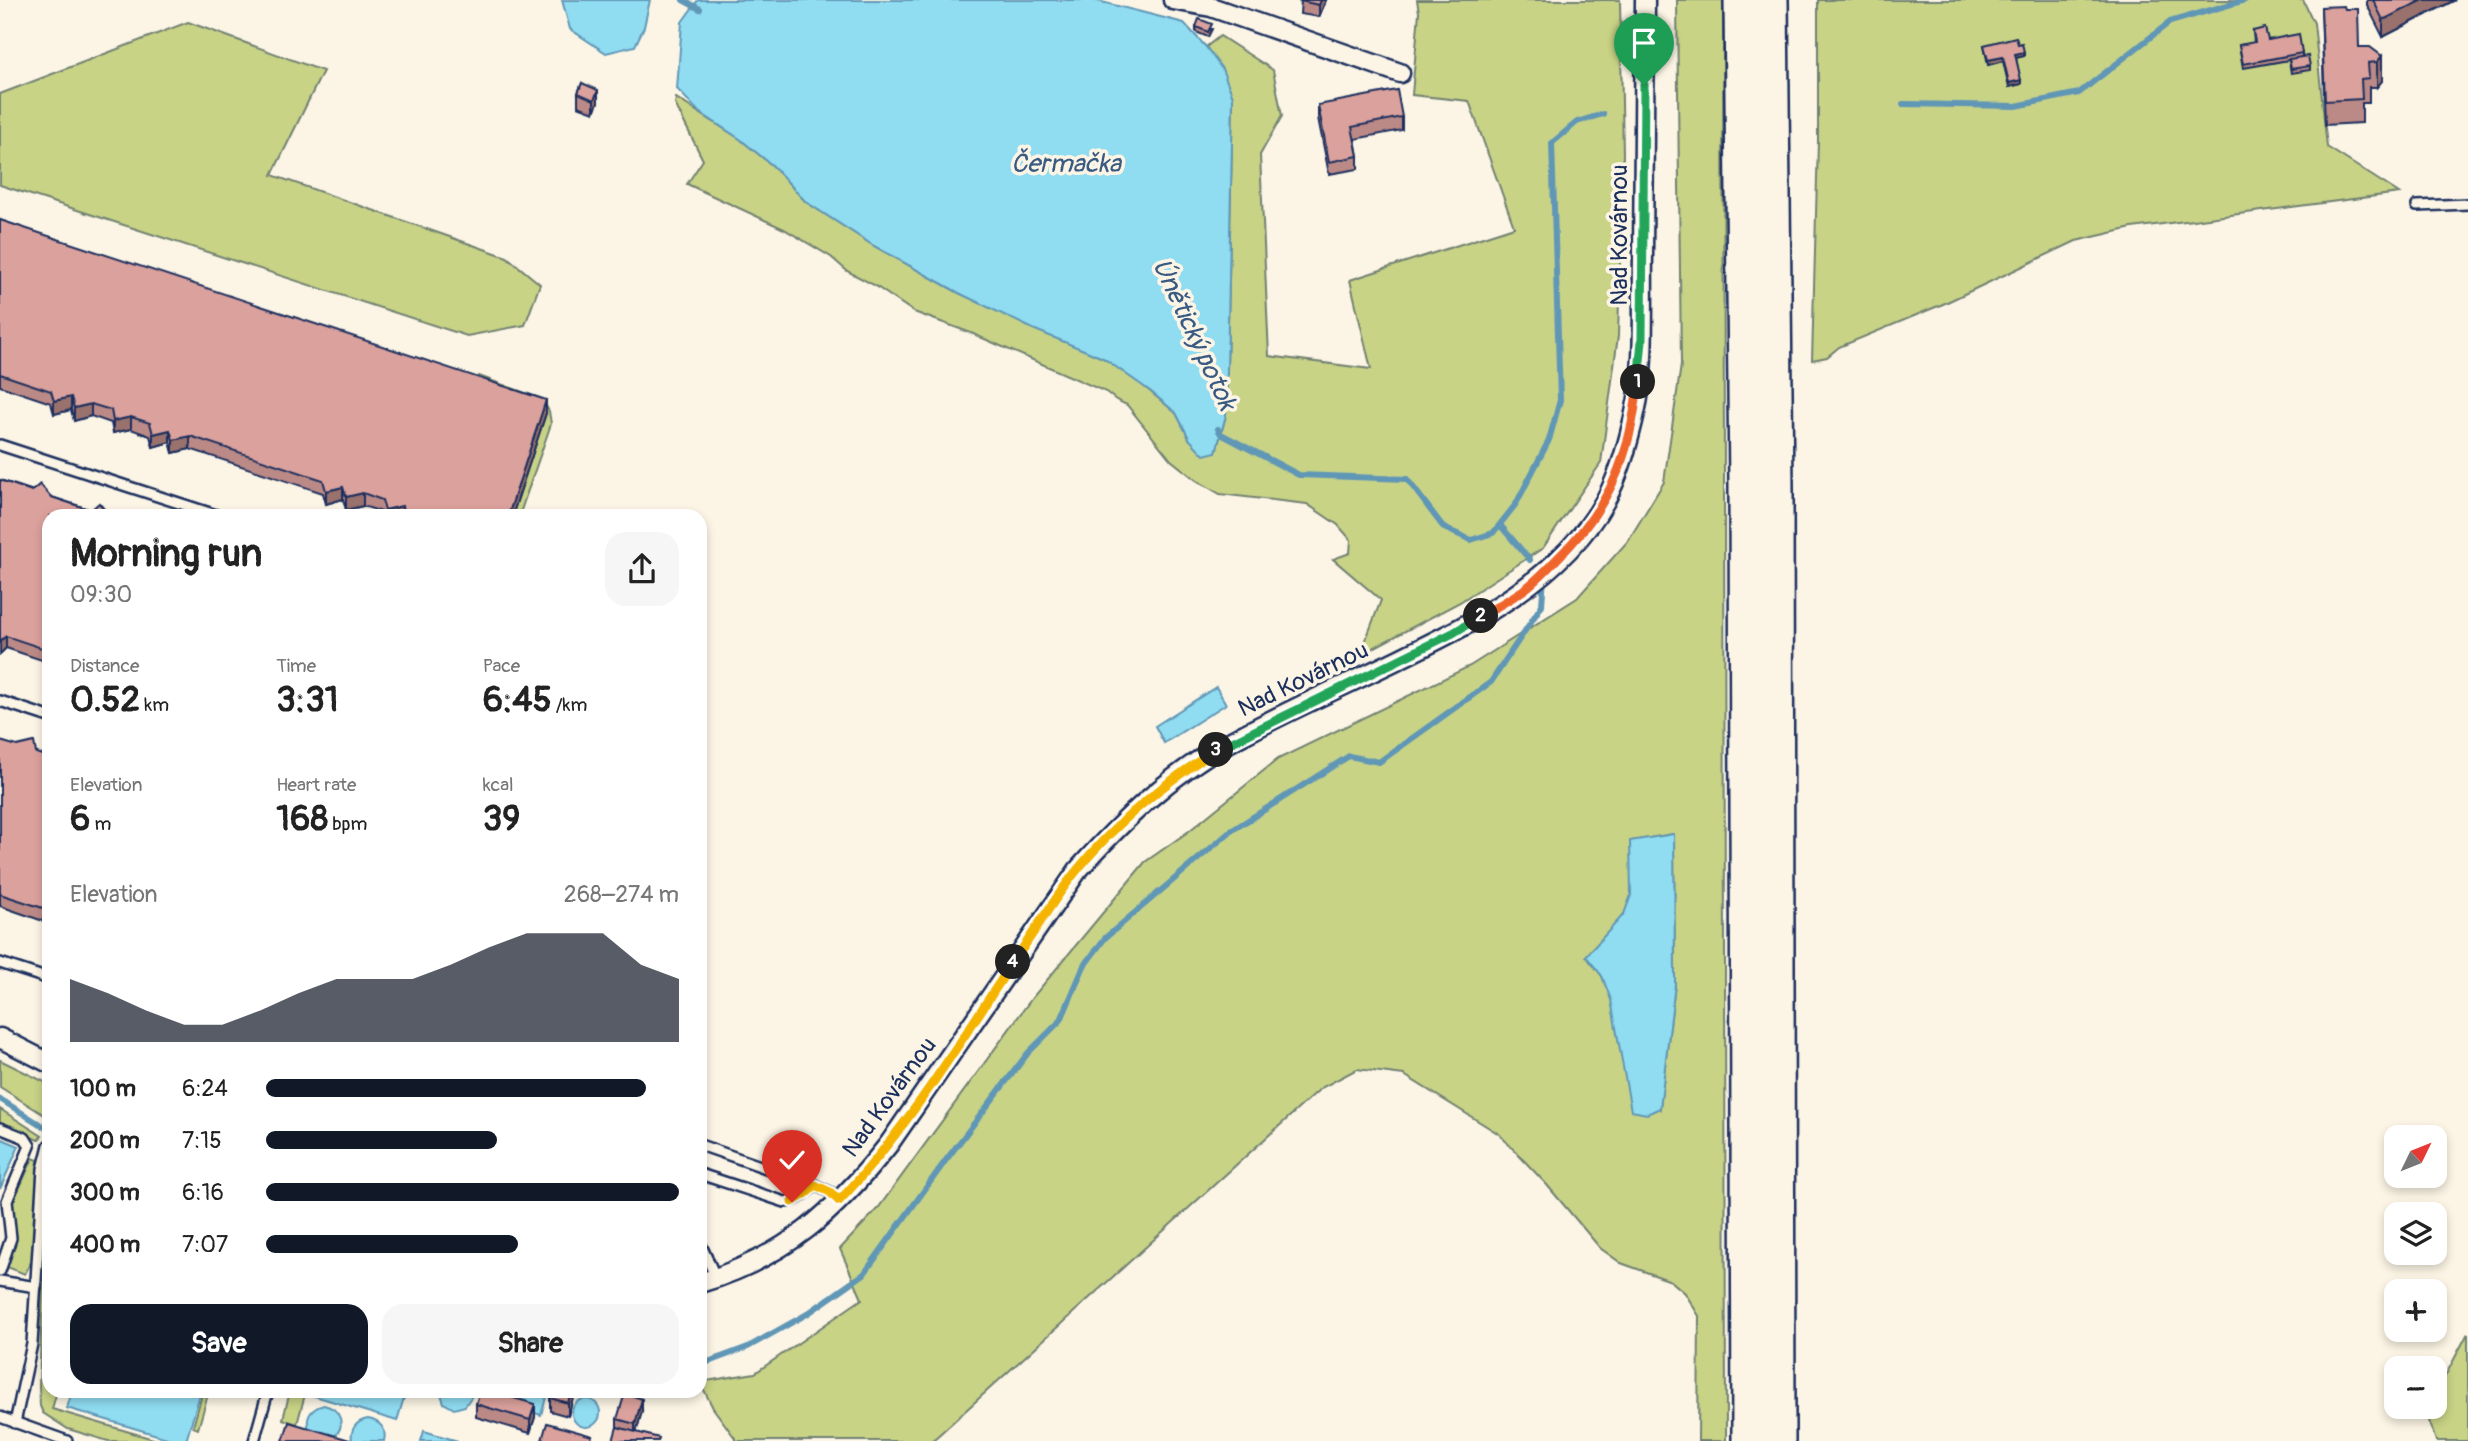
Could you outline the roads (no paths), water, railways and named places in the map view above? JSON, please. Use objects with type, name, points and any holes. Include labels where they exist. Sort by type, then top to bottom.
[{"type":"highway","points":[[1741,0],[1746,485],[1749,1441]]},
{"type":"highway","points":[[1771,0],[1776,489],[1778,1441]]},
{"type":"street","points":[[1173,0],[1211,7],[1400,73]]},
{"type":"street","name":"Nad Kovárnou","points":[[708,1281],[774,1253],[794,1240],[864,1175],[889,1144],[1078,870],[1110,834],[1152,796],[1189,767],[1228,743],[1453,633],[1524,590],[1580,537],[1592,522],[1617,476],[1636,410],[1642,341],[1645,0]]},
{"type":"street","points":[[0,1038],[42,1059]]},
{"type":"lane","points":[[2417,206],[2468,204]]},
{"type":"lane","points":[[0,445],[197,509]]},
{"type":"lane","points":[[0,701],[42,715]]},
{"type":"lane","points":[[0,963],[42,977]]},
{"type":"lane","points":[[0,1128],[25,1138],[30,1146]]},
{"type":"lane","points":[[30,1146],[42,1147]]},
{"type":"lane","points":[[0,1271],[12,1238],[8,1201],[30,1146]]},
{"type":"lane","points":[[707,1147],[815,1185],[830,1192],[839,1201]]},
{"type":"lane","points":[[707,1176],[785,1202],[792,1202],[815,1185]]},
{"type":"lane","points":[[15,1423],[32,1344],[42,1185]]},
{"type":"lane","points":[[37,1265],[42,1266]]},
{"type":"lane","points":[[0,1282],[36,1287]]},
{"type":"lane","points":[[254,1441],[266,1398]]},
{"type":"lane","points":[[0,1417],[67,1441]]},
{"type":"water","points":[[562,0],[650,0],[644,27],[635,46],[606,53],[570,29]]},
{"type":"water","name":"Čermačka","points":[[698,0],[1094,0],[1184,23],[1222,69],[1233,97],[1226,415],[1216,452],[1204,455],[1190,440],[1176,413],[1103,358],[1033,329],[959,293],[874,246],[806,202],[773,166],[740,139],[699,112],[677,89],[682,22]]},
{"type":"water","points":[[1216,687],[1226,704],[1164,743],[1155,726]]},
{"type":"water","points":[[1674,834],[1675,984],[1660,1108],[1647,1114],[1631,1111],[1611,1000],[1602,976],[1586,956],[1624,914],[1631,895],[1630,841]]},
{"type":"water","points":[[0,1138],[19,1146],[0,1189]]},
{"type":"water","points":[[70,1398],[199,1398],[186,1441],[177,1441],[67,1408]]},
{"type":"water","points":[[321,1398],[404,1398],[397,1421]]},
{"type":"water","points":[[442,1398],[471,1398],[465,1406],[454,1409],[444,1403]]},
{"type":"water","points":[[501,1398],[546,1398],[541,1415],[500,1402]]},
{"type":"water","points":[[586,1399],[596,1403],[600,1413],[596,1423],[586,1427],[576,1423],[572,1413],[576,1403]]},
{"type":"water","points":[[324,1405],[335,1410],[340,1418],[340,1428],[333,1438],[309,1430],[310,1414]]},
{"type":"water","points":[[368,1419],[382,1426],[384,1441],[352,1441],[355,1426]]},
{"type":"water","points":[[424,1431],[458,1441],[421,1441]]},
{"type":"waterway","name":"Únětický potok","points":[[683,0],[700,9]]},
{"type":"waterway","name":"Únětický potok","points":[[1903,104],[2016,106],[2079,93],[2170,22],[2245,0]]},
{"type":"waterway","name":"Únětický potok","points":[[1218,429],[1221,434],[1299,475],[1407,479],[1444,528],[1471,540],[1493,533],[1516,504],[1549,440],[1560,400],[1552,143],[1577,122],[1603,114]]},
{"type":"waterway","points":[[1500,525],[1530,560]]},
{"type":"waterway","points":[[707,1362],[748,1347],[807,1314],[864,1274],[1028,1053],[1061,1020],[1084,966],[1105,938],[1231,831],[1349,756],[1379,762],[1491,682],[1542,605],[1544,576]]},
{"type":"waterway","points":[[0,1099],[42,1126]]}]
